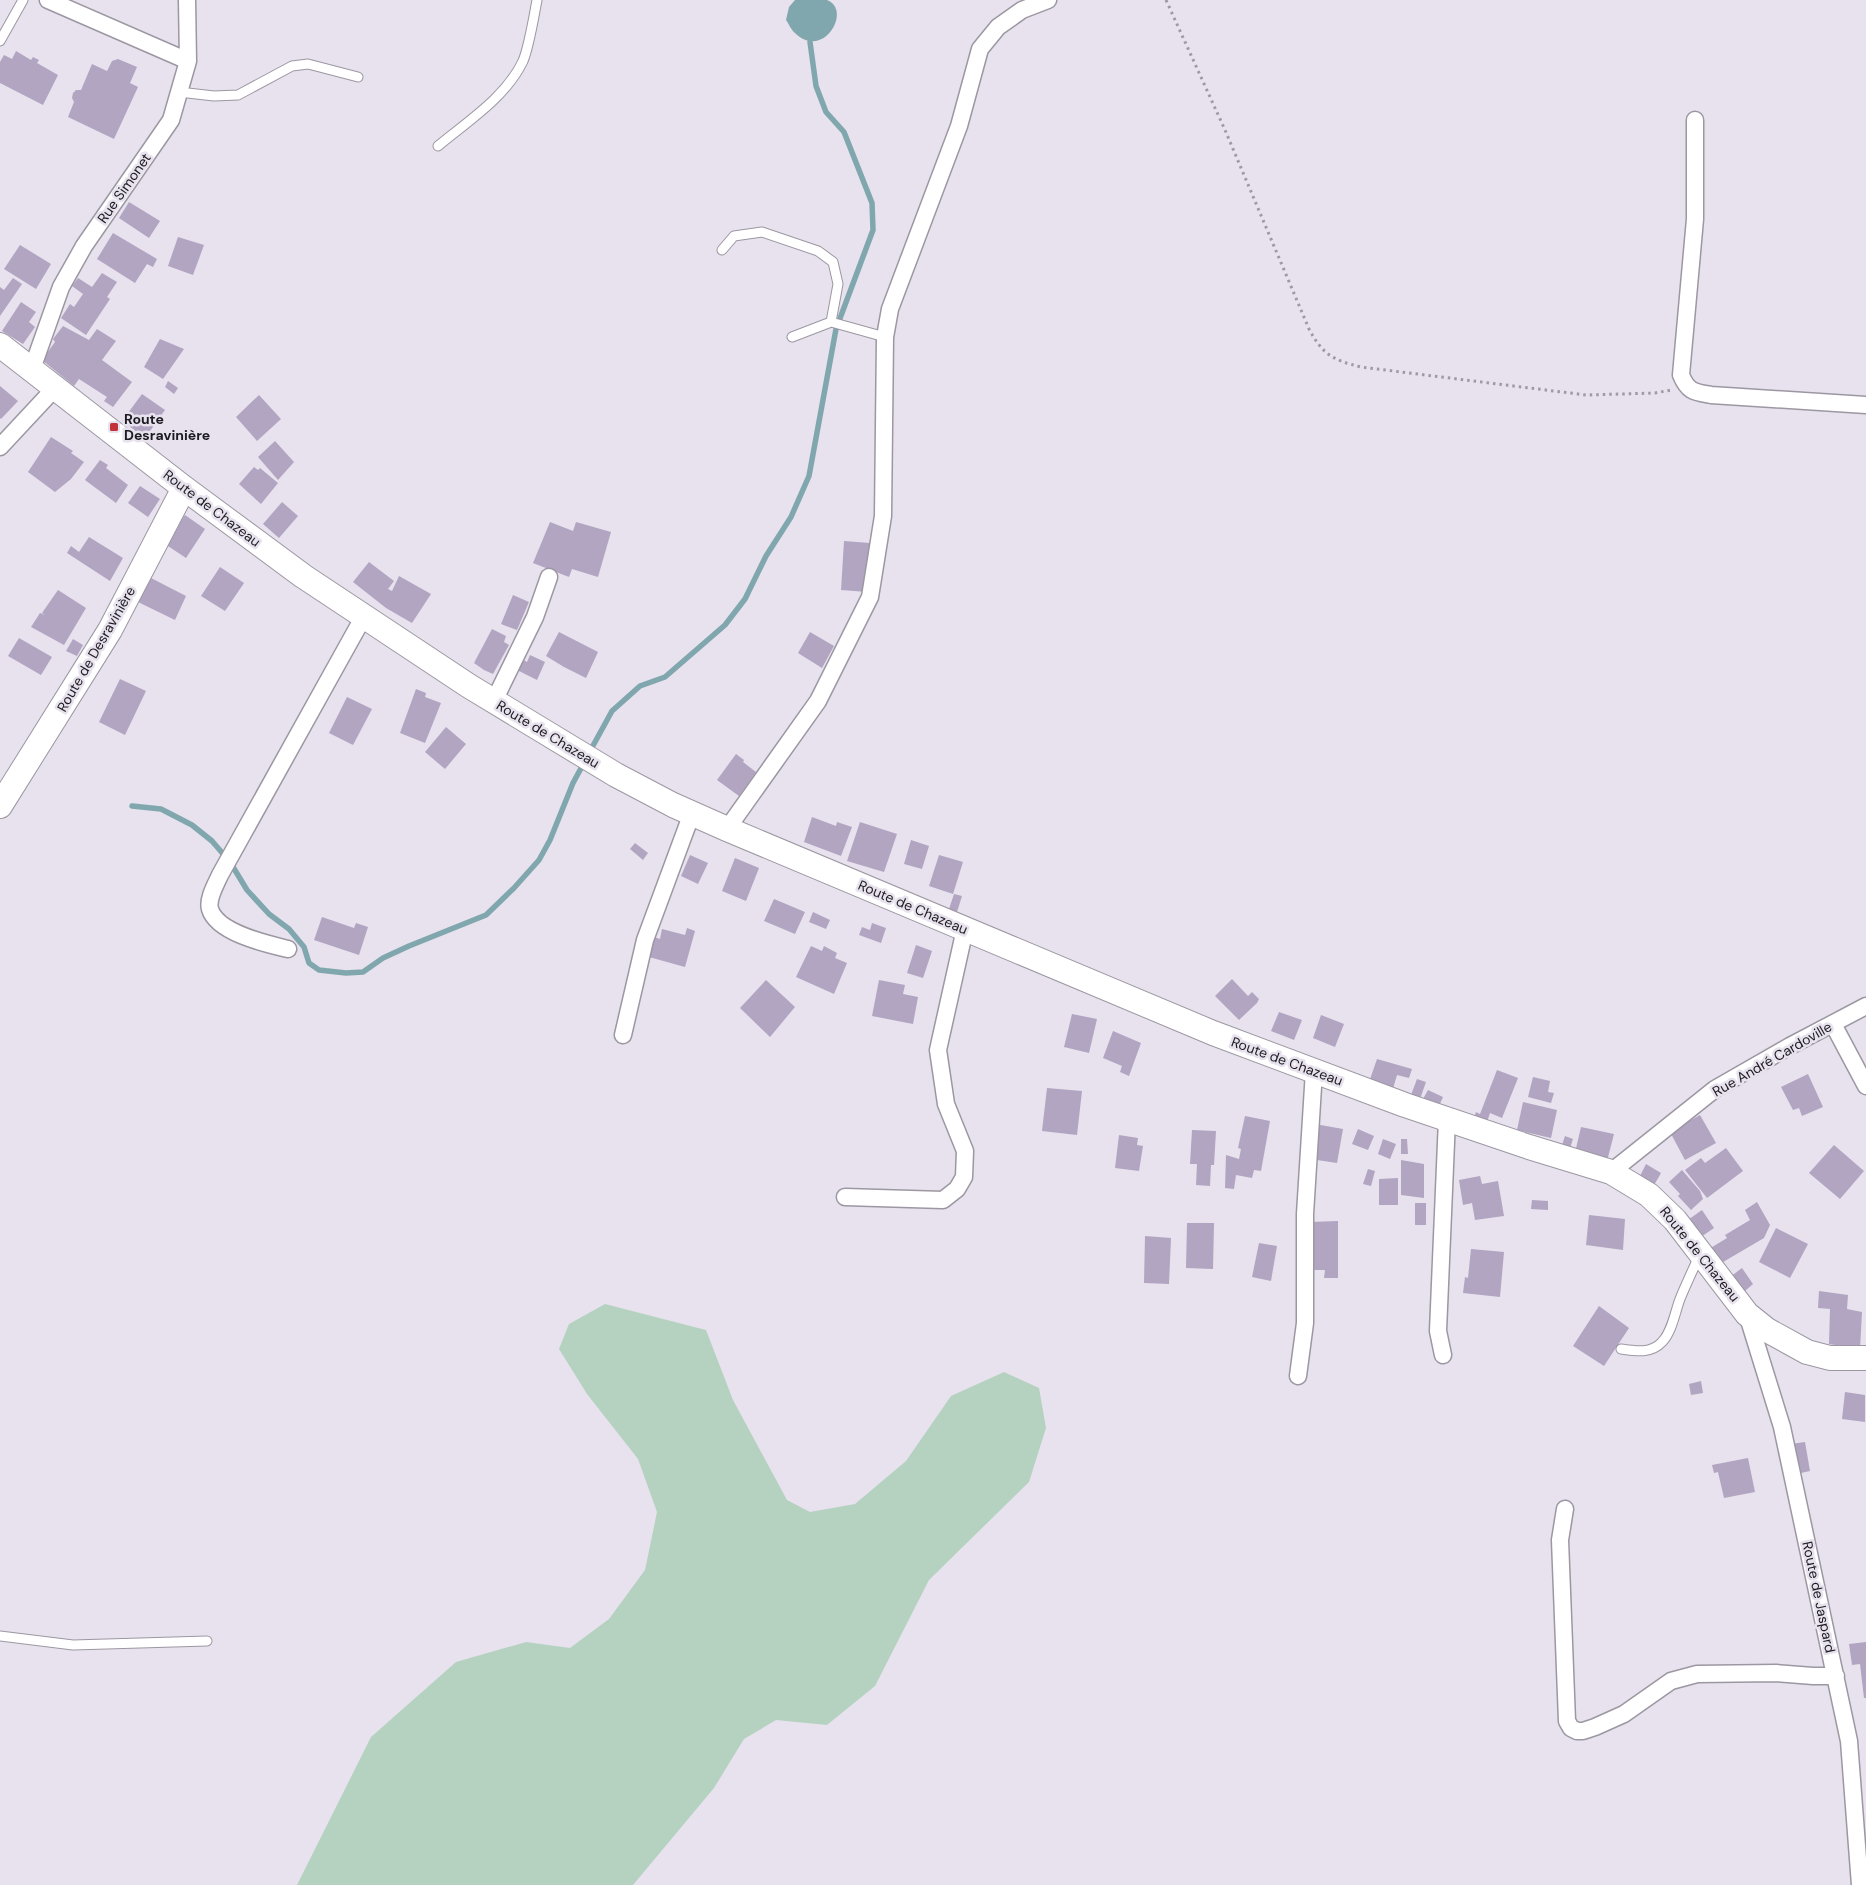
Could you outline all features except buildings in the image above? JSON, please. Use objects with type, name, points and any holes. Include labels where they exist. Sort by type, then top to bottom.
[{"type":"main road","name":"Route de Chazeau","points":[[0,345],[184,488],[303,576],[494,701],[616,775],[727,829],[1213,1034],[1447,1119],[1611,1172],[1650,1195],[1676,1220],[1748,1314],[1768,1330],[1806,1352],[1830,1358],[1866,1358]]},
{"type":"main road","name":"Route de Desravinière","points":[[0,806],[110,630],[184,488]]},
{"type":"street","points":[[48,0],[188,61]]},
{"type":"street","name":"Rue Simonet","points":[[32,369],[61,287],[84,246],[171,120],[188,61],[187,0]]},
{"type":"street","points":[[727,829],[818,700],[870,597],[883,516],[885,337],[890,309],[959,126],[980,49],[998,28],[1022,10],[1048,0]]},
{"type":"street","points":[[1695,120],[1695,219],[1681,375],[1685,385],[1694,392],[1711,395],[1866,405]]},
{"type":"street","points":[[0,447],[55,388]]},
{"type":"street","points":[[494,701],[535,617],[549,578]]},
{"type":"street","points":[[288,949],[252,940],[229,929],[216,918],[210,908],[212,896],[220,875],[364,616]]},
{"type":"street","points":[[623,1034],[645,940],[692,813]]},
{"type":"street","points":[[845,1197],[943,1200],[957,1189],[964,1176],[965,1150],[946,1104],[938,1050],[965,929]]},
{"type":"street","name":"Rue André Cardoville","points":[[1611,1172],[1715,1089],[1866,1006]]},
{"type":"street","points":[[1833,1024],[1866,1086]]},
{"type":"street","points":[[1298,1376],[1305,1323],[1305,1214],[1314,1072]]},
{"type":"street","points":[[1443,1355],[1438,1330],[1447,1119]]},
{"type":"street","name":"Route de Jaspard","points":[[1748,1314],[1782,1427],[1849,1741],[1860,1885]]},
{"type":"street","points":[[1565,1509],[1560,1540],[1567,1721],[1571,1728],[1583,1731],[1624,1714],[1671,1681],[1697,1674],[1776,1673],[1836,1676]]},
{"type":"lane","points":[[0,41],[23,0]]},
{"type":"lane","points":[[438,146],[482,110],[506,86],[523,60],[537,0]]},
{"type":"lane","points":[[179,92],[214,96],[238,95],[292,66],[308,64],[358,77]]},
{"type":"lane","points":[[722,250],[734,236],[762,232],[818,251],[833,262],[838,284],[831,322]]},
{"type":"lane","points":[[792,337],[831,322],[885,337]]},
{"type":"lane","points":[[1621,1348],[1641,1352],[1654,1348],[1661,1343],[1667,1334],[1700,1253]]},
{"type":"lane","points":[[0,1636],[73,1645],[207,1641]]},
{"type":"path","points":[[1166,0],[1225,130],[1310,329],[1317,344],[1325,353],[1336,360],[1361,367],[1586,395],[1655,393],[1685,385]]},
{"type":"green space","points":[[605,1304],[706,1330],[733,1400],[787,1500],[810,1512],[855,1504],[906,1461],[951,1396],[1004,1372],[1039,1388],[1046,1428],[1029,1482],[929,1580],[875,1686],[827,1725],[776,1720],[744,1739],[714,1788],[633,1885],[297,1885],[371,1737],[456,1662],[526,1642],[570,1648],[609,1619],[645,1570],[657,1512],[638,1459],[587,1394],[559,1349],[569,1324]]},
{"type":"water","points":[[795,0],[827,0],[834,5],[837,13],[836,22],[824,38],[815,41],[805,40],[792,30],[786,20],[789,7]]},
{"type":"waterway","points":[[589,753],[612,711],[640,686],[665,677],[725,625],[745,599],[766,556],[791,517],[809,476],[836,329],[873,230],[872,203],[844,132],[826,112],[816,86],[810,42]]},
{"type":"waterway","points":[[132,806],[161,809],[192,825],[212,841],[230,862],[247,890],[269,914],[289,929],[304,947],[309,963],[319,970],[346,973],[363,972],[383,958],[486,915],[539,860],[550,840],[573,783],[585,761]]},
{"type":"place","name":"Route Desravinière","points":[[114,427]]}]
